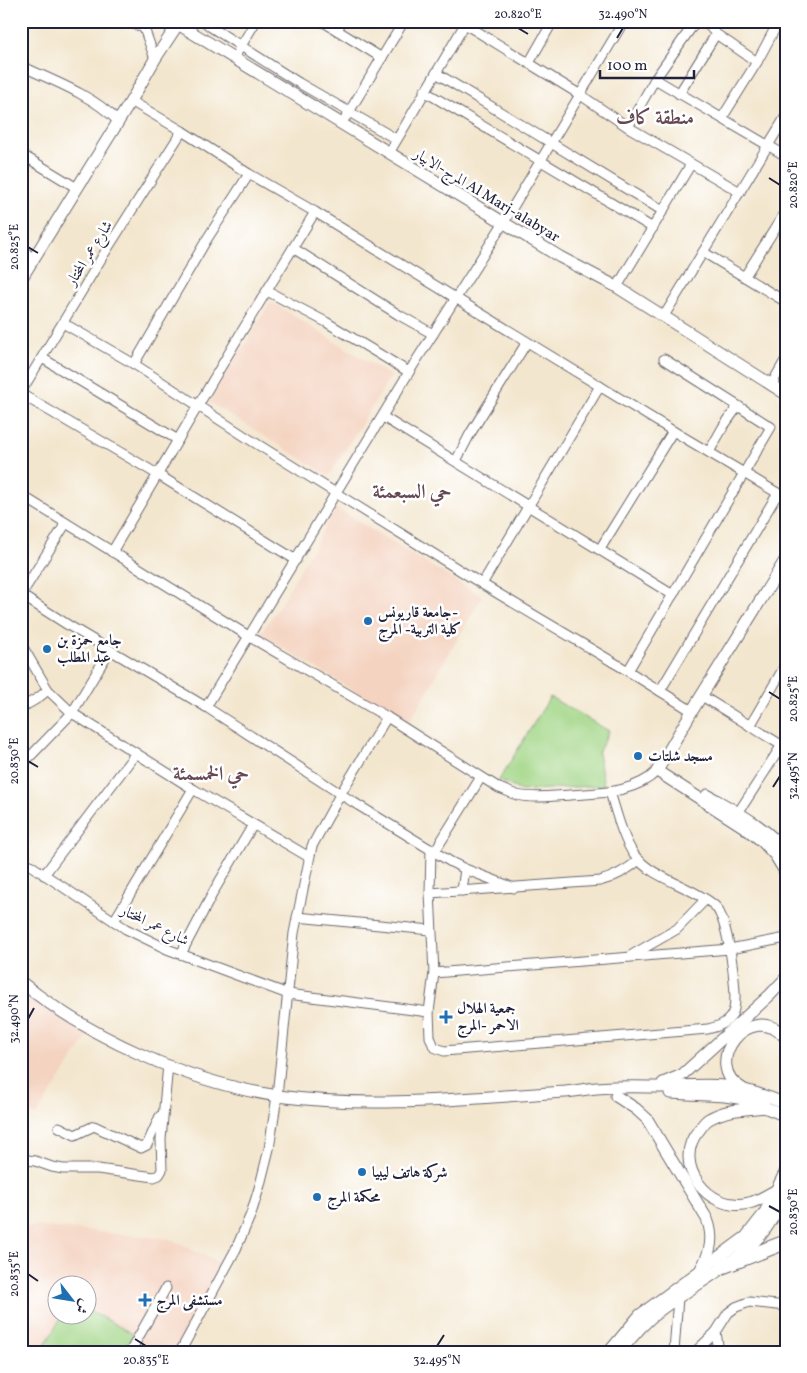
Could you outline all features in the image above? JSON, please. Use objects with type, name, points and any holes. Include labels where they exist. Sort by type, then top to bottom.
[{"type":"highway","points":[[724,1266],[786,1242]]},
{"type":"main road","points":[[21,279],[131,101],[177,22]]},
{"type":"main road","name":"المرج-الابيار Al Marj-alabyar","points":[[177,22],[233,59],[560,257],[617,287],[786,394]]},
{"type":"main road","points":[[659,769],[692,711],[786,559]]},
{"type":"main road","points":[[659,769],[738,813],[765,831],[786,852]]},
{"type":"main road","points":[[659,769],[762,841],[776,855],[786,873]]},
{"type":"main road","points":[[644,1087],[666,1082],[682,1075],[770,995],[786,978]]},
{"type":"main road","points":[[21,982],[82,1024],[134,1051],[227,1085],[277,1096],[380,1102],[473,1099],[597,1088],[723,1086],[745,1090],[786,1104]]},
{"type":"main road","points":[[745,1090],[732,1080],[726,1063],[726,1054],[734,1038],[741,1031],[750,1027],[761,1026],[775,1029],[786,1038]]},
{"type":"main road","points":[[574,1091],[616,1096],[676,1093],[725,1096],[744,1099],[766,1106],[786,1116]]},
{"type":"main road","points":[[616,1096],[647,1119],[708,1219],[712,1241],[709,1254],[694,1287]]},
{"type":"main road","points":[[766,1106],[722,1113],[707,1120],[695,1134],[690,1149],[690,1165],[695,1180],[704,1192],[727,1203],[749,1203],[781,1190]]},
{"type":"main road","points":[[620,1352],[647,1321],[745,1250],[763,1232],[771,1220],[786,1170]]},
{"type":"main road","points":[[609,1352],[640,1315],[726,1253],[751,1232],[781,1190]]},
{"type":"street","points":[[126,21],[144,28],[155,58]]},
{"type":"street","points":[[204,21],[349,113],[396,139]]},
{"type":"street","points":[[233,59],[256,21]]},
{"type":"street","points":[[322,21],[382,58]]},
{"type":"street","points":[[337,30],[342,21]]},
{"type":"street","points":[[342,125],[404,21]]},
{"type":"street","points":[[529,63],[553,21]]},
{"type":"street","points":[[206,707],[409,372],[504,222],[624,21]]},
{"type":"street","points":[[628,127],[655,79],[696,21]]},
{"type":"street","points":[[704,21],[716,34],[757,62]]},
{"type":"street","points":[[722,118],[780,21]]},
{"type":"street","points":[[389,153],[463,23],[579,94],[628,127],[740,192]]},
{"type":"street","points":[[679,94],[716,34]]},
{"type":"street","points":[[21,66],[83,95],[106,109],[118,120]]},
{"type":"street","points":[[436,73],[663,211]]},
{"type":"street","points":[[655,79],[786,156]]},
{"type":"street","points":[[424,91],[653,228]]},
{"type":"street","points":[[131,101],[782,496],[660,691]]},
{"type":"street","points":[[664,316],[786,116]]},
{"type":"street","name":"شارع عمر المختار","points":[[21,393],[104,254],[182,131]]},
{"type":"street","points":[[21,154],[77,188]]},
{"type":"street","points":[[617,287],[692,164]]},
{"type":"street","points":[[134,364],[207,240],[249,174]]},
{"type":"street","points":[[112,552],[315,212]]},
{"type":"street","points":[[745,276],[785,215]]},
{"type":"street","points":[[21,247],[33,260]]},
{"type":"street","points":[[293,248],[399,315],[433,334]]},
{"type":"street","points":[[703,252],[786,302]]},
{"type":"street","points":[[267,291],[326,322],[409,372]]},
{"type":"street","points":[[62,323],[134,364],[482,584],[692,711]]},
{"type":"street","points":[[456,462],[470,434],[527,342]]},
{"type":"street","points":[[42,358],[178,440]]},
{"type":"street","points":[[628,671],[771,427],[664,359]]},
{"type":"street","points":[[771,385],[786,359]]},
{"type":"street","points":[[482,584],[600,386]]},
{"type":"street","points":[[21,393],[296,560]]},
{"type":"street","points":[[709,452],[738,406]]},
{"type":"street","points":[[383,417],[673,595]]},
{"type":"street","points":[[600,549],[673,431]]},
{"type":"street","points":[[21,495],[250,637],[387,717],[499,788],[517,795],[555,796],[610,792],[645,781],[651,778],[659,769]]},
{"type":"street","points":[[66,523],[21,595],[206,707],[353,802],[465,870],[514,888]]},
{"type":"street","points":[[21,644],[48,690],[72,713],[193,789],[308,857]]},
{"type":"street","points":[[21,766],[72,713],[110,650]]},
{"type":"street","points":[[750,726],[786,664]]},
{"type":"street","points":[[21,708],[48,690]]},
{"type":"street","points":[[702,696],[785,747],[738,813]]},
{"type":"street","points":[[180,1352],[226,1269],[251,1214],[265,1165],[277,1096],[297,918],[308,857],[341,793],[387,717]]},
{"type":"street","points":[[44,874],[136,753]]},
{"type":"street","points":[[481,777],[433,850],[430,893],[434,972],[429,1012],[431,1042],[434,1047],[444,1051],[708,1029],[721,1026],[730,1019],[734,1009],[730,949],[719,912],[705,900],[639,860],[627,841],[610,792]]},
{"type":"street","points":[[114,921],[193,789]]},
{"type":"street","points":[[181,954],[215,889],[253,825]]},
{"type":"street","name":"شارع عمر المختار","points":[[21,859],[114,921],[147,940],[181,954],[288,994],[429,1012]]},
{"type":"street","points":[[430,893],[600,881],[612,878],[639,860]]},
{"type":"street","points":[[462,891],[465,870]]},
{"type":"street","points":[[628,958],[677,928],[705,900]]},
{"type":"street","points":[[297,918],[432,930]]},
{"type":"street","points":[[434,972],[730,949],[786,938]]},
{"type":"street","points":[[21,1159],[35,1161],[52,1167],[98,1169],[157,1176],[162,1170],[162,1112],[168,1065]]},
{"type":"street","points":[[59,1127],[75,1135],[94,1126],[141,1148],[147,1145],[162,1112]]},
{"type":"street","points":[[130,1352],[166,1288]]},
{"type":"street","points":[[677,1351],[678,1297]]},
{"type":"street","points":[[695,1352],[716,1332],[728,1313],[736,1306],[749,1302],[786,1306]]},
{"type":"street","points":[[716,1332],[719,1352]]},
{"type":"shaded area","points":[[271,302],[391,376],[329,476],[209,402]]},
{"type":"shaded area","name":"جامعة قاريونس- كلية التربية- المرج","points":[[336,508],[482,597],[408,724],[260,634],[278,608]]},
{"type":"shaded area","points":[[21,993],[88,1036],[36,1116],[21,1106]]},
{"type":"shaded area","name":"مستشفى المرج","points":[[35,1226],[171,1239],[223,1265],[174,1352],[21,1352],[21,1227]]},
{"type":"green space","points":[[550,697],[609,731],[598,753],[604,785],[521,791],[499,780]]},
{"type":"green space","points":[[98,1315],[135,1335],[125,1352],[41,1352],[56,1326],[98,1326]]},
{"type":"railway","points":[[21,76],[24,70]]},
{"type":"place","name":"جامعة قاريونس- كلية التربية- المرج","points":[[368,621]]},
{"type":"place","name":"جامع حمزة بن عبد المطلب","points":[[47,649]]},
{"type":"place","name":"مسجد شلتات","points":[[638,756]]},
{"type":"place","name":"جمعية الهلال الاحمر -المرج","points":[[446,1017]]},
{"type":"place","name":"شركة هاتف ليبيا","points":[[362,1172]]},
{"type":"place","name":"محكمة المرج","points":[[317,1197]]},
{"type":"place","name":"مستشفى المرج","points":[[145,1300]]},
{"type":"district","name":"منطقة كاف","points":[[655,117]]},
{"type":"district","name":"حي السبعمئة","points":[[412,491]]},
{"type":"district","name":"حي الخمسمئة","points":[[211,773]]}]
